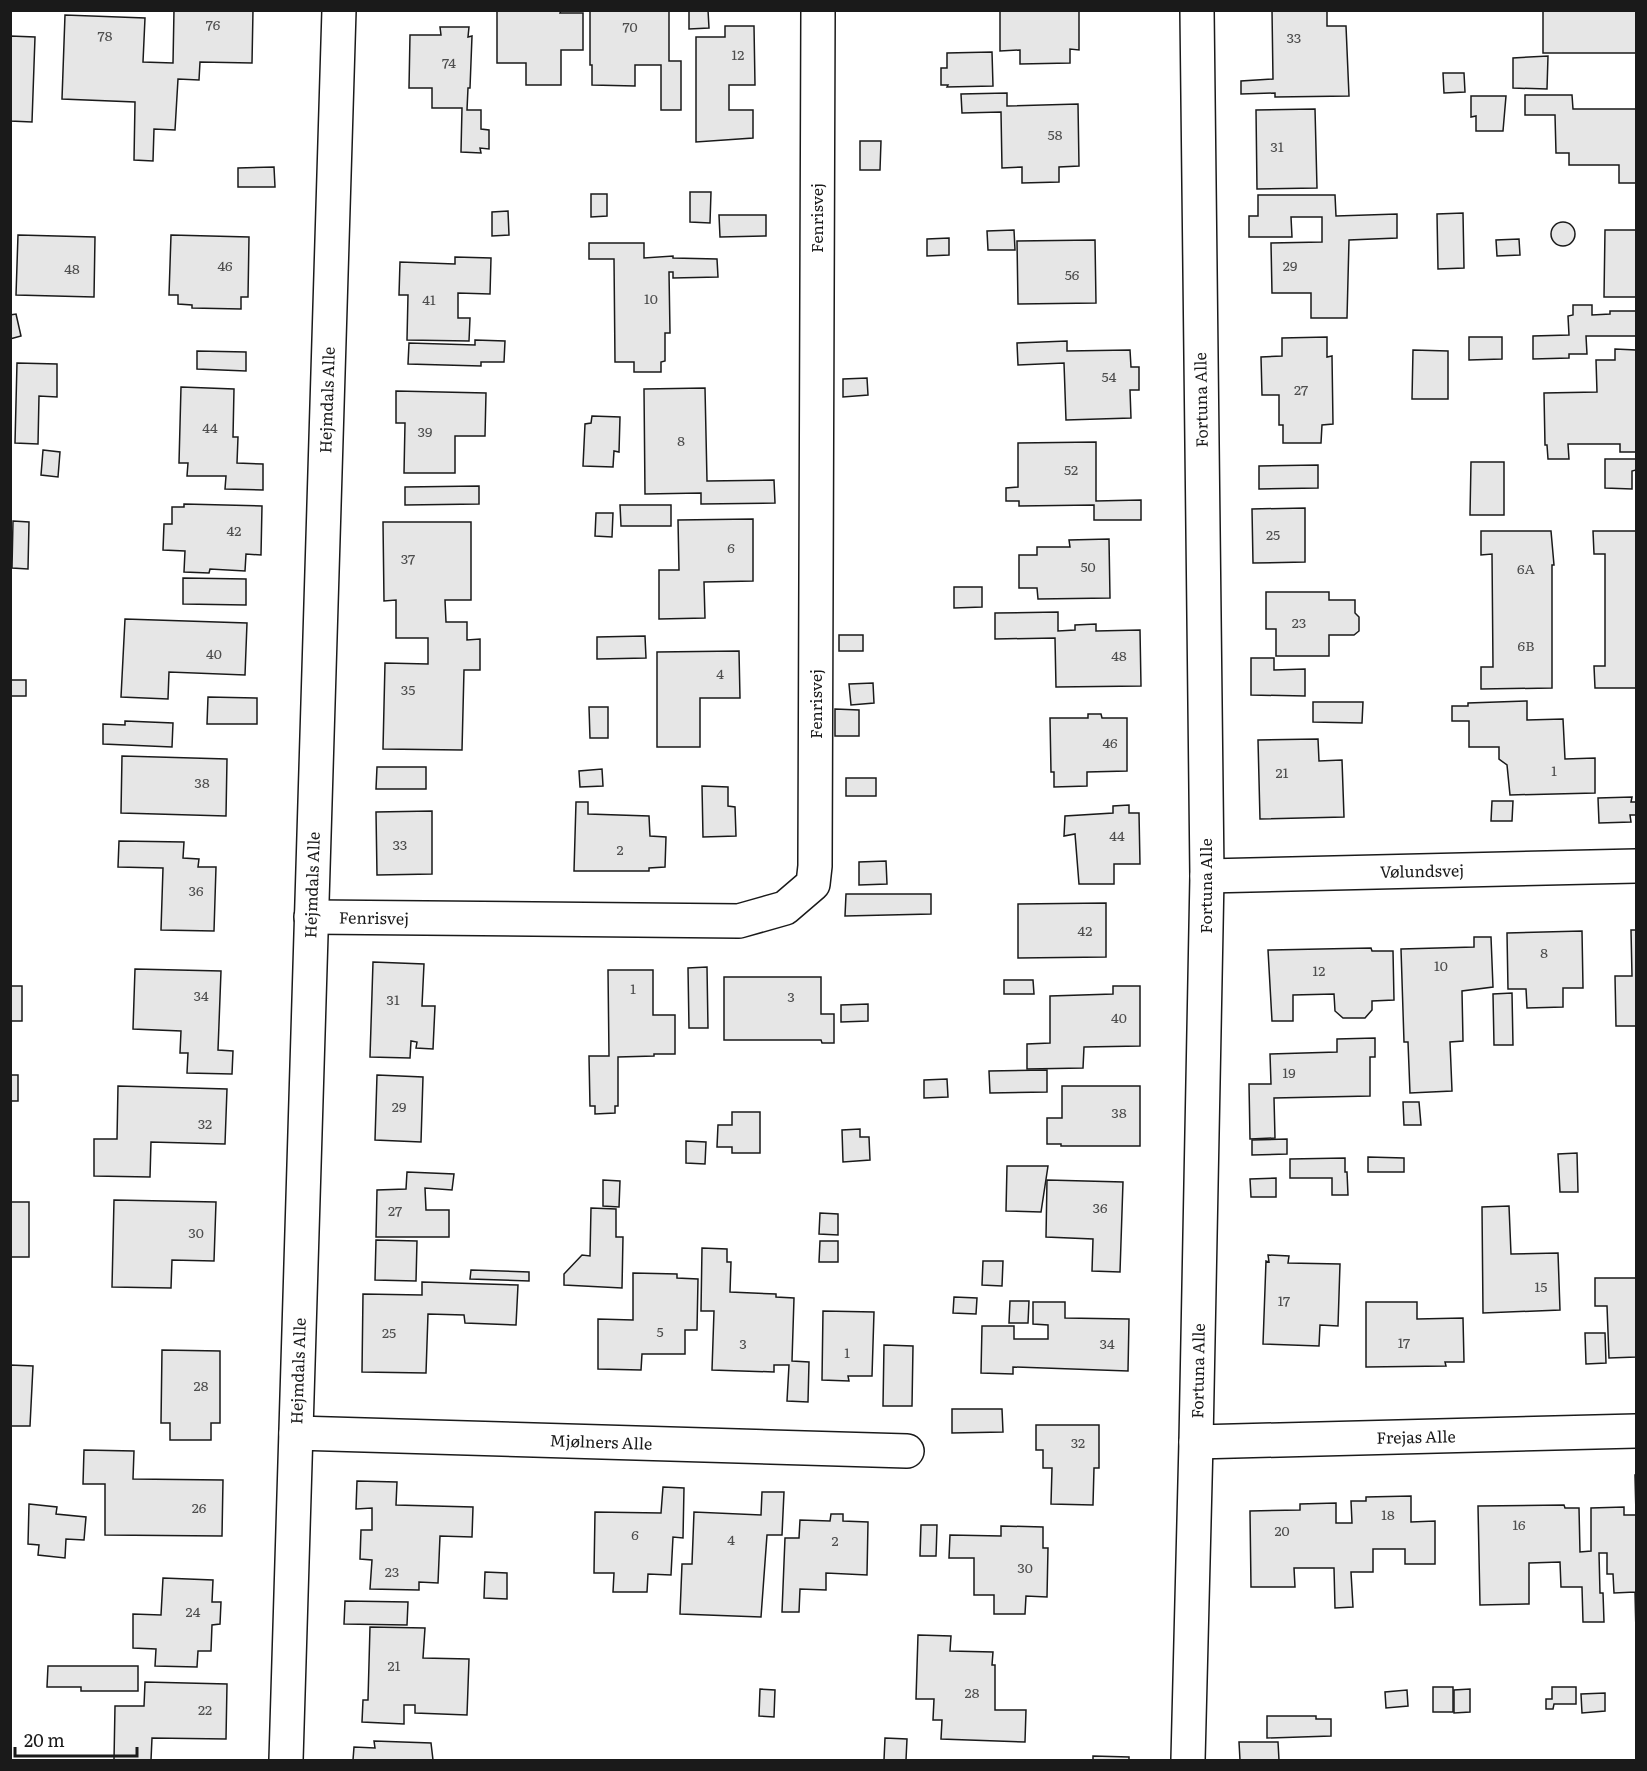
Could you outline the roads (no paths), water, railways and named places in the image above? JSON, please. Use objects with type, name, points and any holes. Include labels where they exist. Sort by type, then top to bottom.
[{"type":"street","name":"Hejmdals Alle","points":[[286,1761],[339,10]]},
{"type":"street","name":"Fenrisvej","points":[[311,917],[739,921],[785,908],[813,884],[818,10]]},
{"type":"street","name":"Fortuna Alle","points":[[1188,1761],[1207,876],[1197,10]]},
{"type":"street","name":"Vølundsvej","points":[[1207,876],[1636,866]]},
{"type":"street","name":"Frejas Alle","points":[[1196,1442],[1636,1431]]},
{"type":"street","name":"Mjølners Alle","points":[[296,1433],[907,1451]]}]
